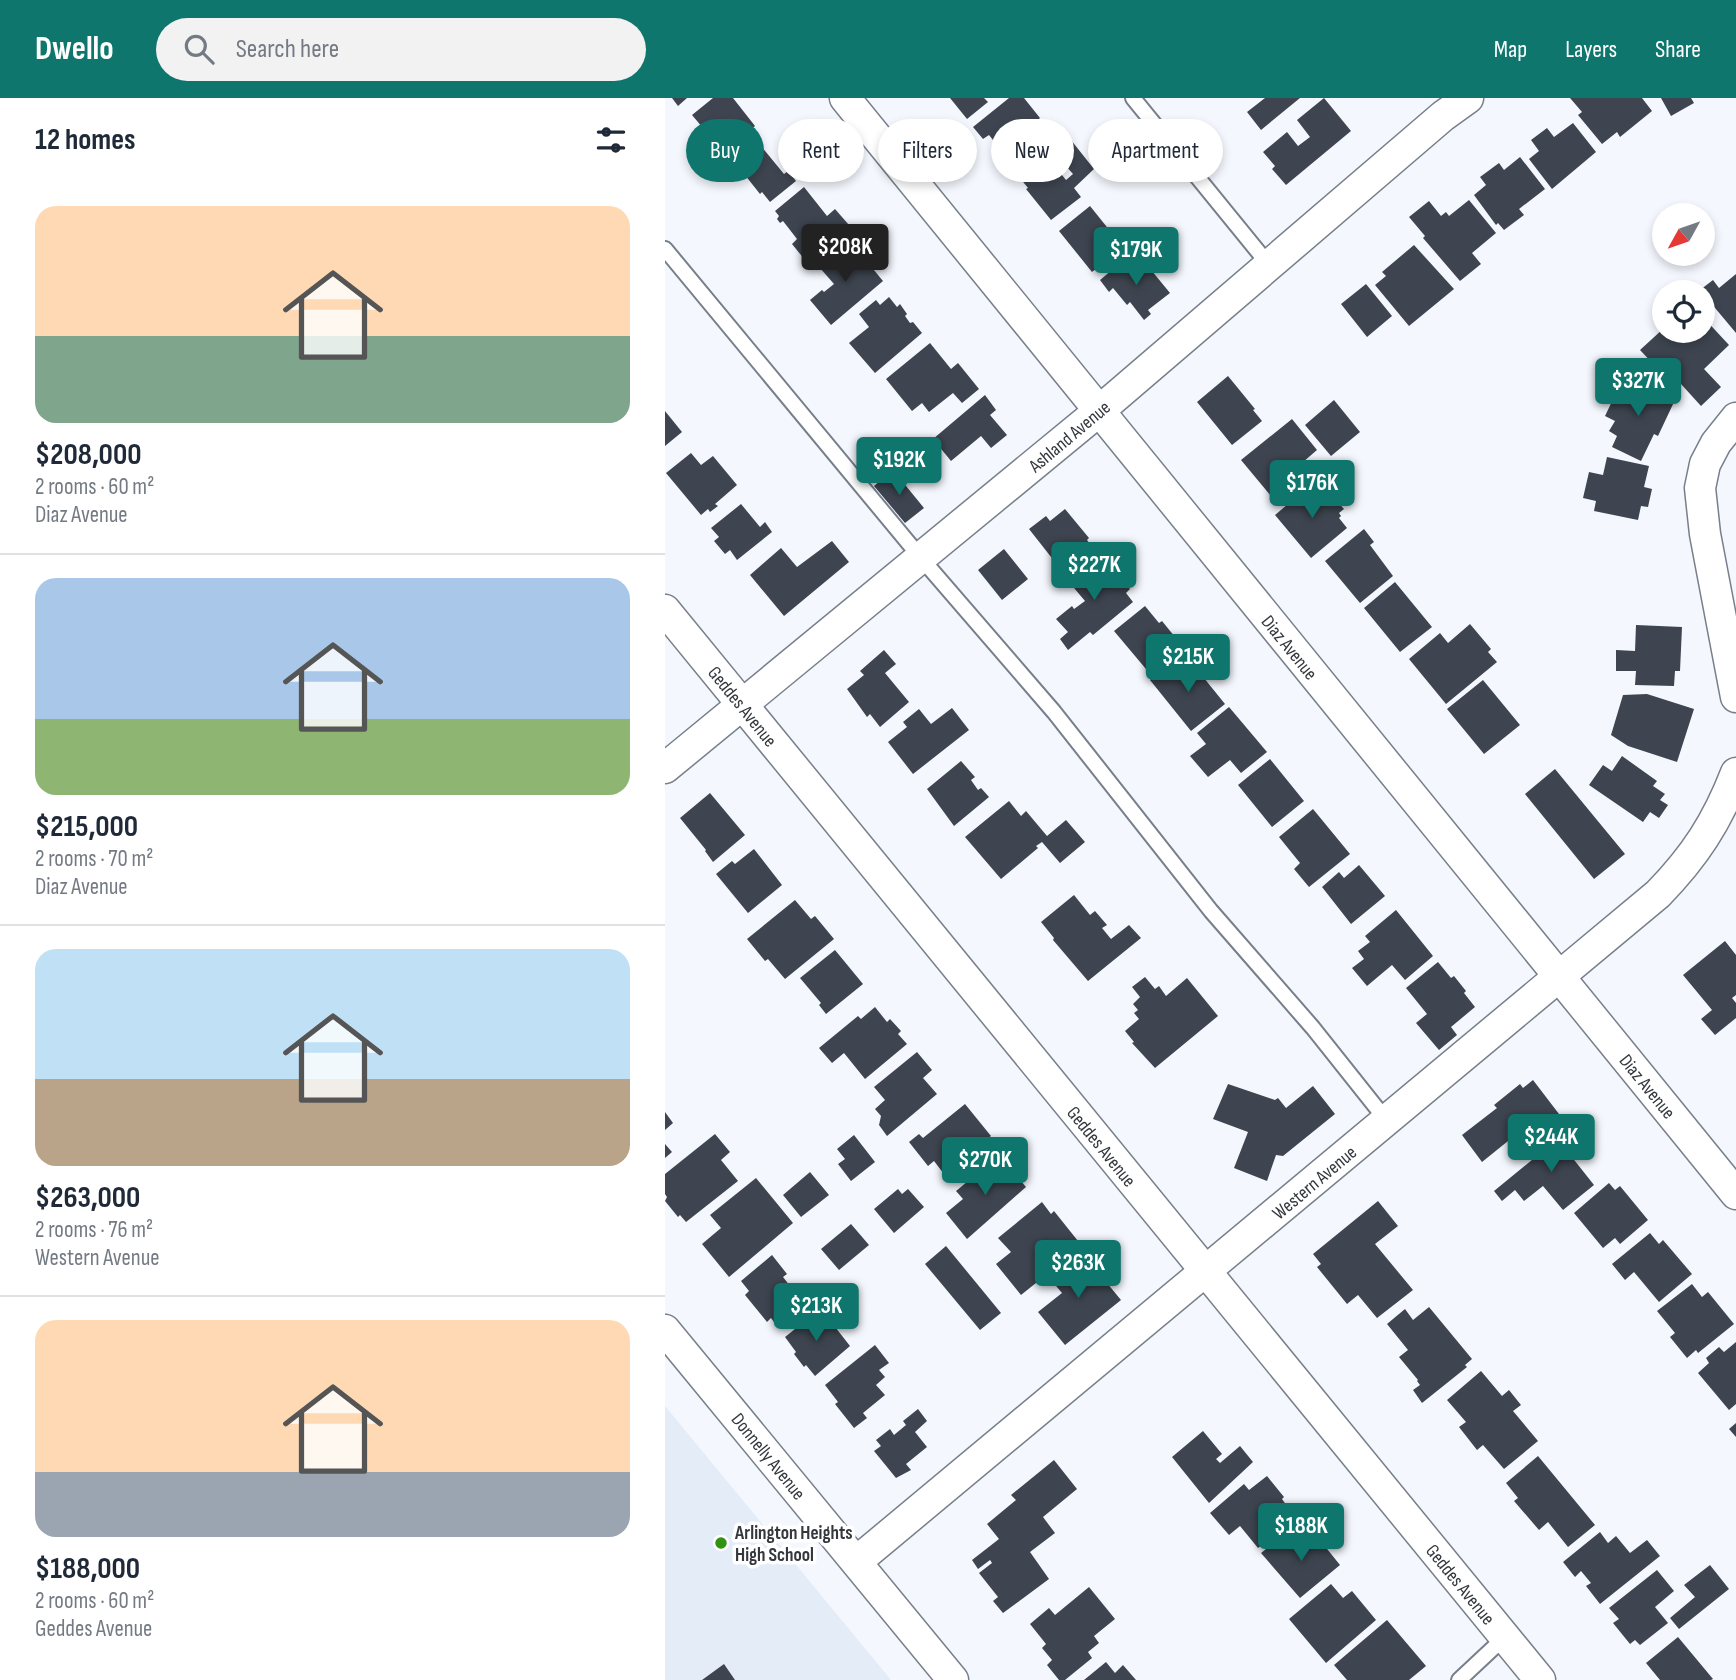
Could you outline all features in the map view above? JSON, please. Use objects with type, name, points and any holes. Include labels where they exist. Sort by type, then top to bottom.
[{"type":"street","name":"Diaz Avenue","points":[[845,98],[1736,1195]]},
{"type":"street","name":"Ashland Avenue","points":[[665,768],[1099,411],[1269,265],[1436,107],[1468,98]]},
{"type":"street","points":[[1735,682],[1705,534],[1700,488],[1705,464],[1716,443],[1736,418]]},
{"type":"street","name":"Geddes Avenue","points":[[665,610],[1540,1680]]},
{"type":"street","name":"Western Avenue","points":[[856,1562],[1658,894],[1686,865],[1708,835],[1736,773]]},
{"type":"street","name":"Donnelly Avenue","points":[[665,1330],[953,1680]]},
{"type":"lane","points":[[1133,98],[1269,265]]},
{"type":"lane","points":[[665,249],[921,558],[1054,712],[1211,911],[1313,1028],[1387,1121]]},
{"type":"lane","points":[[1459,1680],[1504,1637]]},
{"type":"shaded area","name":"Arlington Heights High School","points":[[665,1406],[891,1680],[665,1680]]},
{"type":"building","points":[[672,98],[687,98],[678,106]]},
{"type":"building","points":[[713,98],[733,98],[750,119],[695,119],[692,115]]},
{"type":"building","points":[[950,98],[984,98],[988,102],[967,119]]},
{"type":"building","points":[[1009,98],[1024,98],[1040,118],[991,119],[991,138],[989,135],[983,139],[977,132],[977,124]]},
{"type":"building","points":[[1265,98],[1300,98],[1261,130],[1247,112]]},
{"type":"building","points":[[1324,98],[1351,131],[1286,185],[1272,169],[1275,166],[1263,152],[1287,132],[1298,146],[1310,137],[1297,120]]},
{"type":"building","points":[[1570,98],[1642,98],[1652,111],[1620,137],[1617,132],[1602,144],[1578,115],[1582,112]]},
{"type":"building","points":[[1661,98],[1691,98],[1694,103],[1671,116]]},
{"type":"building","points":[[1573,123],[1596,152],[1552,189],[1529,159],[1539,151],[1531,140],[1547,128],[1554,137]]},
{"type":"building","points":[[1074,144],[1088,161],[1088,175],[1074,188],[1081,197],[1051,220],[1026,189],[1028,188],[1023,182],[1074,182]]},
{"type":"building","points":[[764,150],[778,167],[778,182],[795,182],[770,202],[762,192],[760,194],[750,182],[764,182]]},
{"type":"building","points":[[1520,157],[1545,189],[1519,209],[1524,215],[1504,230],[1498,223],[1496,225],[1474,195],[1486,185],[1480,177],[1499,163],[1504,170]]},
{"type":"building","points":[[804,187],[827,216],[835,209],[849,225],[805,260],[792,244],[797,239],[783,221],[780,223],[775,211]]},
{"type":"building","points":[[1469,200],[1496,233],[1472,253],[1481,264],[1460,281],[1423,238],[1425,236],[1409,217],[1429,201],[1441,216],[1446,212],[1449,216]]},
{"type":"building","points":[[1090,206],[1123,247],[1092,272],[1059,231]]},
{"type":"building","points":[[848,244],[857,254],[859,252],[883,281],[831,325],[810,300],[834,284],[820,268]]},
{"type":"building","points":[[1414,245],[1454,289],[1409,326],[1375,285],[1386,276],[1382,272]]},
{"type":"building","points":[[1124,260],[1136,274],[1147,265],[1170,293],[1148,310],[1151,314],[1144,320],[1130,302],[1127,305],[1113,288],[1109,292],[1100,280]]},
{"type":"building","points":[[1736,274],[1736,333],[1715,308],[1715,283],[1719,288]]},
{"type":"building","points":[[1366,284],[1392,316],[1367,337],[1341,304]]},
{"type":"building","points":[[889,297],[897,307],[900,304],[910,323],[913,322],[922,333],[875,373],[849,343],[869,327],[859,314],[876,300],[880,305]]},
{"type":"building","points":[[1715,330],[1729,345],[1704,369],[1721,387],[1701,406],[1661,362],[1656,367],[1640,350],[1652,339],[1652,343],[1715,343]]},
{"type":"building","points":[[930,343],[951,369],[958,363],[979,389],[962,403],[953,393],[929,412],[922,403],[912,411],[886,379]]},
{"type":"building","points":[[1228,376],[1262,421],[1232,445],[1197,402]]},
{"type":"building","points":[[1635,377],[1659,389],[1657,394],[1674,402],[1658,436],[1654,434],[1641,461],[1612,447],[1617,436],[1609,431],[1615,421],[1605,416],[1617,391],[1626,395]]},
{"type":"building","points":[[985,395],[996,410],[990,415],[1007,435],[991,448],[981,436],[951,461],[933,439]]},
{"type":"building","points":[[1334,400],[1360,432],[1331,456],[1305,425]]},
{"type":"building","points":[[665,411],[682,432],[665,446]]},
{"type":"building","points":[[1292,419],[1317,450],[1296,468],[1304,479],[1276,502],[1241,460]]},
{"type":"building","points":[[691,453],[701,465],[713,456],[737,485],[715,504],[718,506],[701,515],[666,473]]},
{"type":"building","points":[[1607,457],[1649,466],[1644,487],[1652,489],[1648,507],[1641,506],[1638,520],[1594,511],[1596,501],[1583,498],[1589,472],[1603,475]]},
{"type":"building","points":[[893,470],[924,508],[905,523],[874,486]]},
{"type":"building","points":[[1313,483],[1330,504],[1335,499],[1344,509],[1339,513],[1339,518],[1347,528],[1311,558],[1275,515]]},
{"type":"building","points":[[741,504],[760,527],[765,522],[772,532],[737,560],[730,550],[725,554],[714,541],[719,537],[711,528]]},
{"type":"building","points":[[1065,509],[1089,538],[1087,540],[1096,552],[1066,576],[1029,529],[1046,516],[1050,521]]},
{"type":"building","points":[[1364,529],[1374,542],[1370,545],[1393,576],[1360,603],[1325,561]]},
{"type":"building","points":[[832,541],[849,562],[784,616],[750,575],[781,548],[797,567]]},
{"type":"building","points":[[1004,549],[1028,579],[1002,600],[978,570]]},
{"type":"building","points":[[1102,555],[1130,589],[1126,593],[1133,602],[1093,635],[1090,632],[1068,650],[1060,639],[1068,632],[1056,619],[1072,606],[1074,609],[1085,601],[1069,582]]},
{"type":"building","points":[[1395,582],[1432,627],[1400,652],[1364,608]]},
{"type":"building","points":[[1145,606],[1175,637],[1172,640],[1180,651],[1151,675],[1114,631]]},
{"type":"building","points":[[1470,624],[1491,649],[1488,652],[1497,662],[1446,704],[1409,659],[1440,633],[1448,643]]},
{"type":"building","points":[[1636,625],[1682,627],[1680,671],[1675,671],[1674,686],[1635,685],[1636,671],[1616,671],[1616,650],[1635,651]]},
{"type":"building","points":[[884,650],[896,664],[885,673],[909,702],[880,727],[870,714],[867,717],[847,689],[864,675],[860,671]]},
{"type":"building","points":[[1191,662],[1225,704],[1191,731],[1150,680],[1169,665],[1176,674]]},
{"type":"building","points":[[1483,680],[1520,725],[1484,754],[1447,709]]},
{"type":"building","points":[[1647,694],[1694,709],[1677,762],[1628,746],[1611,735],[1623,695]]},
{"type":"building","points":[[1229,707],[1267,752],[1241,773],[1230,760],[1208,777],[1190,756],[1206,744],[1197,733]]},
{"type":"building","points":[[952,708],[969,730],[913,774],[888,742],[907,727],[903,722],[919,709],[931,724]]},
{"type":"building","points":[[1622,756],[1657,781],[1653,786],[1665,794],[1660,800],[1668,805],[1659,818],[1650,812],[1643,822],[1589,785],[1603,765],[1612,771]]},
{"type":"building","points":[[1270,759],[1304,801],[1272,827],[1238,785]]},
{"type":"building","points":[[961,761],[975,777],[971,780],[978,790],[981,788],[989,797],[954,826],[927,789]]},
{"type":"building","points":[[1555,769],[1625,854],[1594,879],[1525,794]]},
{"type":"building","points":[[710,793],[745,835],[713,862],[680,818]]},
{"type":"building","points":[[1009,801],[1021,816],[1026,811],[1047,836],[1066,820],[1085,842],[1060,863],[1042,842],[1001,879],[965,837]]},
{"type":"building","points":[[1313,809],[1350,854],[1309,887],[1294,869],[1300,863],[1279,837]]},
{"type":"building","points":[[754,849],[782,885],[748,913],[716,874]]},
{"type":"building","points":[[1359,865],[1385,896],[1351,924],[1322,887],[1339,872],[1344,878]]},
{"type":"building","points":[[1074,895],[1090,915],[1095,911],[1107,925],[1102,928],[1111,939],[1129,925],[1141,938],[1088,981],[1041,922]]},
{"type":"building","points":[[795,900],[811,919],[815,916],[834,939],[785,979],[768,959],[765,961],[747,939]]},
{"type":"building","points":[[1396,910],[1433,956],[1405,980],[1392,965],[1367,986],[1352,968],[1364,959],[1358,951],[1370,942],[1365,936]]},
{"type":"building","points":[[1725,941],[1736,955],[1736,995],[1732,998],[1736,1003],[1736,1018],[1715,1035],[1701,1019],[1712,1010],[1683,975]]},
{"type":"building","points":[[835,950],[863,984],[826,1014],[819,1005],[821,1003],[800,978]]},
{"type":"building","points":[[1438,962],[1451,978],[1454,976],[1475,1007],[1451,1027],[1457,1035],[1439,1050],[1416,1023],[1427,1014],[1406,988]]},
{"type":"building","points":[[1145,977],[1155,989],[1159,986],[1166,996],[1187,978],[1218,1016],[1155,1068],[1132,1043],[1134,1042],[1125,1031],[1139,1019],[1134,1013],[1138,1010],[1133,1004],[1140,997],[1132,987]]},
{"type":"building","points":[[875,1007],[887,1022],[890,1019],[901,1031],[898,1034],[907,1044],[865,1079],[844,1053],[832,1063],[819,1048],[858,1016],[861,1019]]},
{"type":"building","points":[[917,1052],[932,1070],[923,1078],[937,1094],[887,1136],[879,1125],[881,1116],[875,1109],[885,1100],[874,1087]]},
{"type":"building","points":[[1533,1080],[1559,1114],[1547,1123],[1554,1131],[1531,1150],[1518,1133],[1482,1162],[1462,1135],[1497,1108],[1494,1105],[1520,1084],[1523,1088]]},
{"type":"building","points":[[1228,1084],[1275,1100],[1278,1098],[1286,1108],[1313,1086],[1335,1114],[1283,1156],[1276,1155],[1267,1181],[1234,1168],[1248,1132],[1213,1119]]},
{"type":"building","points":[[965,1104],[991,1136],[944,1174],[934,1161],[928,1166],[909,1142],[919,1134],[923,1138]]},
{"type":"building","points":[[665,1112],[673,1123],[665,1130]]},
{"type":"building","points":[[1571,1128],[1584,1145],[1571,1156],[1594,1185],[1563,1210],[1543,1186],[1524,1201],[1515,1190],[1502,1201],[1494,1191]]},
{"type":"building","points":[[715,1134],[730,1152],[721,1160],[738,1181],[686,1222],[680,1215],[678,1217],[665,1201],[665,1174]]},
{"type":"building","points":[[854,1135],[875,1162],[851,1181],[838,1164],[845,1159],[837,1149]]},
{"type":"building","points":[[665,1144],[672,1152],[665,1158]]},
{"type":"building","points":[[996,1158],[1003,1165],[1006,1163],[1026,1187],[967,1239],[946,1213],[963,1199],[956,1191]]},
{"type":"building","points":[[810,1172],[829,1195],[801,1217],[783,1195]]},
{"type":"building","points":[[756,1178],[793,1223],[729,1277],[702,1244],[721,1228],[710,1215]]},
{"type":"building","points":[[1609,1183],[1615,1190],[1620,1186],[1648,1220],[1620,1244],[1615,1238],[1603,1248],[1574,1213]]},
{"type":"building","points":[[898,1189],[902,1194],[908,1189],[924,1207],[894,1233],[874,1209]]},
{"type":"building","points":[[1378,1201],[1398,1226],[1375,1244],[1413,1290],[1377,1318],[1358,1295],[1347,1304],[1317,1267],[1321,1264],[1313,1254]]},
{"type":"building","points":[[1042,1202],[1051,1214],[1054,1211],[1082,1246],[1021,1295],[996,1264],[1011,1252],[998,1238]]},
{"type":"building","points":[[851,1224],[869,1245],[839,1270],[821,1249]]},
{"type":"building","points":[[1650,1233],[1659,1244],[1663,1240],[1692,1274],[1659,1302],[1634,1272],[1625,1280],[1612,1264]]},
{"type":"building","points":[[946,1246],[1001,1313],[980,1330],[925,1264]]},
{"type":"building","points":[[1083,1254],[1121,1300],[1065,1345],[1038,1312],[1062,1293],[1051,1280]]},
{"type":"building","points":[[772,1255],[787,1274],[783,1277],[794,1291],[796,1289],[802,1300],[774,1322],[771,1318],[767,1322],[745,1295],[749,1291],[741,1281]]},
{"type":"building","points":[[1692,1284],[1702,1297],[1708,1292],[1734,1324],[1698,1353],[1696,1350],[1687,1358],[1670,1337],[1675,1333],[1657,1311]]},
{"type":"building","points":[[1429,1307],[1472,1359],[1465,1365],[1467,1367],[1422,1403],[1413,1390],[1420,1385],[1418,1380],[1399,1357],[1408,1350],[1387,1324],[1405,1309],[1413,1320]]},
{"type":"building","points":[[811,1309],[826,1328],[832,1323],[850,1346],[815,1376],[794,1354],[796,1352],[785,1337],[800,1325],[796,1321]]},
{"type":"building","points":[[1736,1342],[1736,1404],[1729,1410],[1698,1373],[1709,1363],[1706,1358],[1719,1347],[1724,1352]]},
{"type":"building","points":[[875,1345],[889,1363],[879,1370],[885,1377],[876,1385],[885,1395],[863,1413],[867,1418],[854,1428],[835,1404],[838,1402],[825,1385]]},
{"type":"building","points":[[1481,1371],[1502,1396],[1509,1390],[1521,1405],[1513,1411],[1538,1441],[1504,1469],[1483,1445],[1477,1450],[1459,1427],[1466,1422],[1447,1400]]},
{"type":"building","points":[[918,1409],[927,1421],[915,1432],[927,1447],[906,1464],[911,1470],[896,1478],[874,1451],[881,1446],[876,1440],[890,1429],[894,1435],[906,1425],[903,1421]]},
{"type":"building","points":[[1736,1423],[1736,1437],[1729,1429]]},
{"type":"building","points":[[1203,1431],[1222,1454],[1216,1459],[1220,1463],[1240,1446],[1253,1462],[1209,1503],[1172,1457]]},
{"type":"building","points":[[1538,1456],[1595,1525],[1568,1547],[1548,1522],[1539,1530],[1514,1501],[1518,1498],[1506,1483]]},
{"type":"building","points":[[1054,1460],[1077,1489],[1043,1517],[1055,1533],[1030,1552],[1049,1579],[1003,1613],[993,1601],[998,1597],[979,1573],[992,1563],[990,1560],[978,1569],[972,1560],[999,1539],[987,1524],[1016,1500],[1011,1495]]},
{"type":"building","points":[[1267,1476],[1284,1497],[1282,1499],[1287,1506],[1273,1517],[1283,1528],[1258,1548],[1240,1526],[1229,1535],[1210,1513],[1244,1484],[1249,1490]]},
{"type":"building","points":[[1600,1532],[1608,1543],[1616,1536],[1630,1553],[1647,1540],[1660,1556],[1600,1604],[1586,1586],[1591,1583],[1581,1571],[1575,1577],[1563,1562]]},
{"type":"building","points":[[1285,1534],[1297,1549],[1315,1534],[1340,1565],[1300,1598],[1261,1553]]},
{"type":"building","points":[[1710,1565],[1729,1589],[1679,1629],[1670,1618],[1695,1597],[1684,1585]]},
{"type":"building","points":[[1657,1570],[1674,1591],[1655,1607],[1668,1623],[1640,1645],[1635,1640],[1630,1644],[1613,1623],[1619,1619],[1609,1608]]},
{"type":"building","points":[[1331,1584],[1343,1598],[1352,1591],[1376,1620],[1326,1663],[1289,1619]]},
{"type":"building","points":[[1089,1587],[1115,1619],[1094,1636],[1099,1643],[1088,1652],[1092,1658],[1065,1680],[1059,1680],[1047,1665],[1052,1660],[1042,1648],[1046,1644],[1030,1624],[1049,1608],[1055,1615]]},
{"type":"building","points":[[1387,1620],[1426,1666],[1409,1680],[1347,1680],[1334,1665]]},
{"type":"building","points":[[1678,1637],[1713,1679],[1660,1680],[1646,1663]]},
{"type":"building","points":[[1106,1662],[1115,1673],[1123,1665],[1136,1680],[1084,1680]]},
{"type":"building","points":[[724,1664],[735,1680],[702,1680]]},
{"type":"place","name":"Arlington Heights High School","points":[[721,1543]]}]
